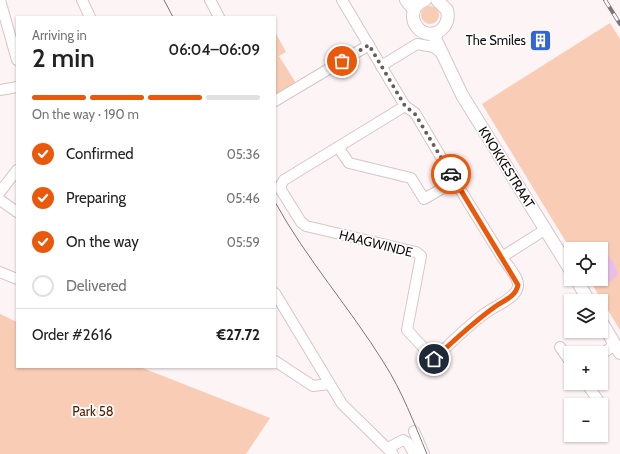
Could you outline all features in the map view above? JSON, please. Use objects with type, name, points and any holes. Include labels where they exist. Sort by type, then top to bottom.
[{"type":"street","points":[[0,0],[16,56]]},
{"type":"street","points":[[82,0],[90,16]]},
{"type":"street","points":[[210,0],[218,16]]},
{"type":"street","name":"HAAGWINDE","points":[[342,0],[405,106],[415,114],[518,285],[517,291],[512,296],[479,317],[434,359],[407,330],[421,256],[416,252],[306,226],[301,222],[282,190],[281,185],[284,180],[405,106]]},
{"type":"street","points":[[406,0],[420,3],[413,20],[419,29],[424,33],[438,32],[447,20],[448,13],[442,2]]},
{"type":"street","points":[[417,44],[419,29]]},
{"type":"street","name":"KNOKKESTRAAT","points":[[438,32],[447,60],[462,95],[564,259]]},
{"type":"street","points":[[381,66],[417,44],[434,47],[441,52],[447,60]]},
{"type":"street","points":[[276,100],[369,45]]},
{"type":"street","points":[[0,90],[16,87]]},
{"type":"street","points":[[338,147],[349,162],[411,178],[424,199],[455,181]]},
{"type":"street","points":[[0,192],[16,171]]},
{"type":"street","points":[[0,200],[16,211]]},
{"type":"street","points":[[502,257],[546,229]]},
{"type":"street","points":[[0,272],[16,279]]},
{"type":"street","points":[[276,295],[342,404],[391,451],[401,441],[406,441],[414,454]]},
{"type":"street","points":[[608,333],[617,349]]},
{"type":"street","points":[[560,347],[564,353]]},
{"type":"street","points":[[276,362],[313,386],[329,384]]},
{"type":"street","points":[[414,431],[424,454]]},
{"type":"green space","points":[[430,6],[436,9],[439,15],[436,21],[430,24],[424,21],[421,15],[424,9]]},
{"type":"green space","points":[[610,23],[620,39],[620,330],[608,310],[608,294],[598,294],[593,286],[608,286],[608,242],[566,242],[482,104]]},
{"type":"green space","points":[[276,34],[286,52],[279,56],[296,83],[276,94]]},
{"type":"green space","name":"Park 58","points":[[0,314],[16,322],[16,368],[143,368],[270,418],[246,454],[0,454]]},
{"type":"shaded area","points":[[608,256],[611,258],[618,273],[612,281],[608,282]]},
{"type":"tram line","points":[[164,0],[172,16]]},
{"type":"tram line","points":[[276,204],[301,244],[371,343],[390,374],[407,407],[427,454]]},
{"type":"railway","points":[[605,0],[620,24]]},
{"type":"way so far","points":[[342,61],[369,45],[405,106],[415,114],[451,174]]},
{"type":"place","name":"The Smiles","points":[[541,40]]},
{"type":"route","points":[[434,359],[479,317],[512,296],[517,291],[518,285],[451,174]]}]
